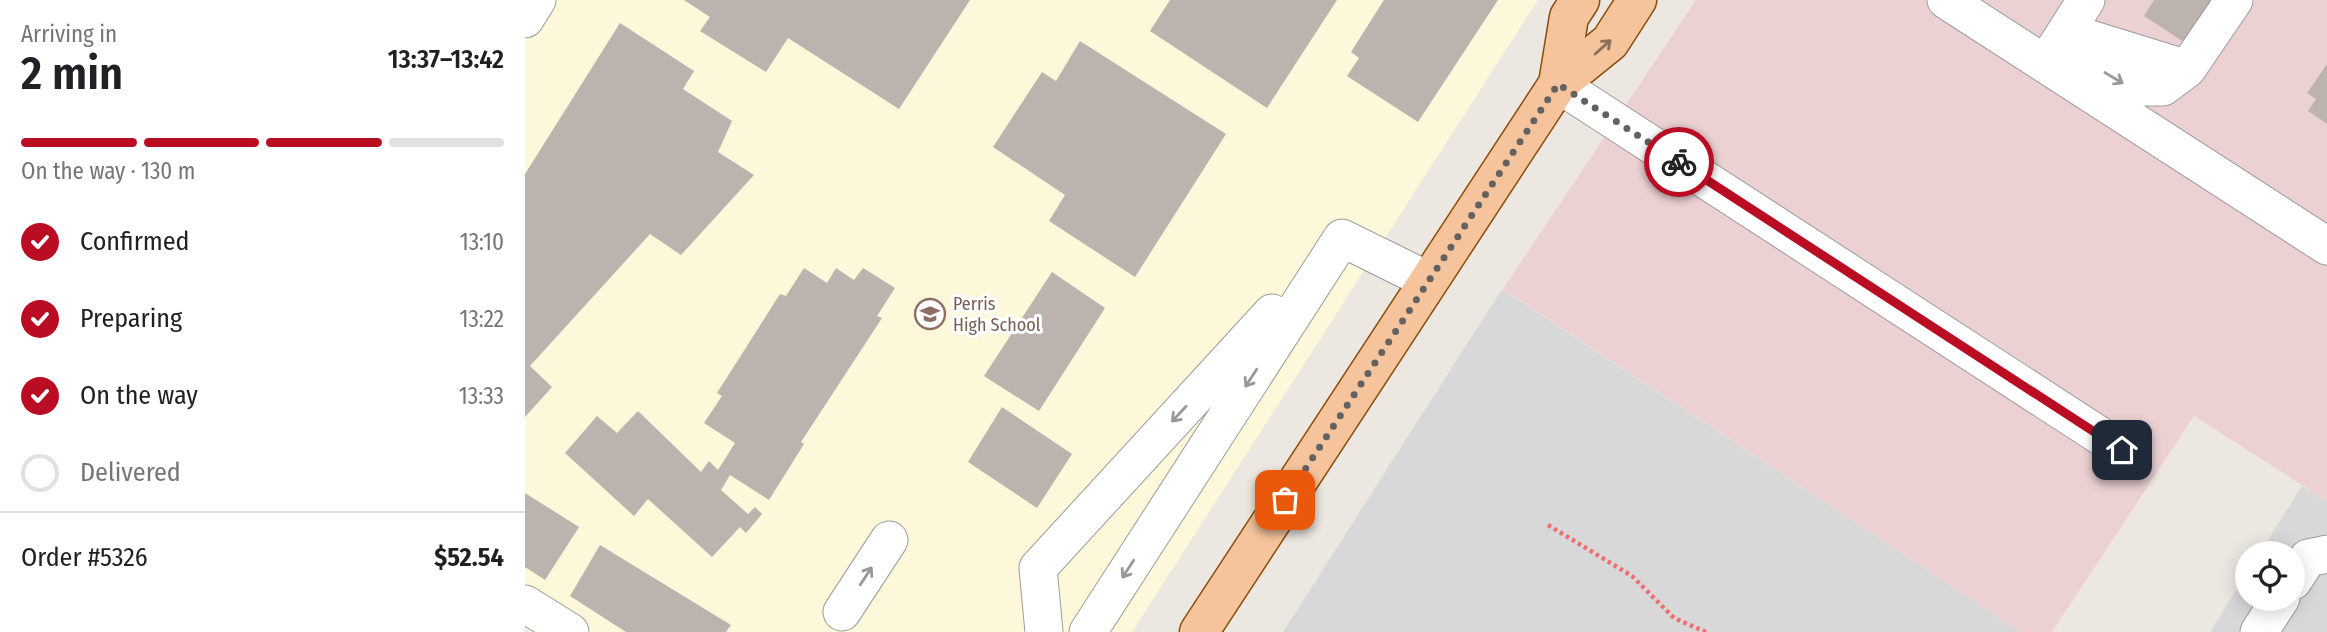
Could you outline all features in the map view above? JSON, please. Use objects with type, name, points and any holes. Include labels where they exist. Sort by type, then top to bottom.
[{"type":"main road","points":[[1558,84],[1569,17],[1580,0]]},
{"type":"main road","points":[[1199,632],[1558,84],[1610,42],[1637,0]]},
{"type":"lane","points":[[525,19],[537,0]]},
{"type":"lane","points":[[1946,0],[2327,246]]},
{"type":"lane","points":[[2044,65],[2086,0]]},
{"type":"lane","points":[[2066,32],[2187,69],[2234,0]]},
{"type":"lane","points":[[1558,84],[2122,450]]},
{"type":"lane","points":[[1342,238],[1429,281]]},
{"type":"lane","points":[[1044,632],[1038,568],[1342,238]]},
{"type":"lane","points":[[1088,632],[1342,238]]},
{"type":"lane","points":[[842,612],[889,540]]},
{"type":"lane","points":[[2305,563],[2308,558],[2327,554]]},
{"type":"lane","points":[[525,604],[570,632]]},
{"type":"lane","points":[[2259,632],[2273,611]]},
{"type":"path","points":[[1548,525],[1632,576],[1674,618],[1706,632]]},
{"type":"shaded area","name":"Perris High School","points":[[525,0],[1538,0],[1132,632],[530,632],[525,629]]},
{"type":"shaded area","points":[[1696,0],[2327,0],[2327,501],[2194,416],[2052,632],[2021,632],[1503,289]]},
{"type":"shaded area","points":[[1502,289],[2021,632],[1283,632]]},
{"type":"shaded area","points":[[2302,486],[2327,501],[2327,632],[2210,632],[2235,592],[2235,611],[2305,611],[2305,541],[2268,541]]},
{"type":"building","points":[[684,0],[970,0],[899,109],[788,38],[766,72],[700,31],[710,17]]},
{"type":"building","points":[[1170,0],[1337,0],[1267,108],[1150,31]]},
{"type":"building","points":[[1384,0],[1498,0],[1418,122],[1347,76],[1359,58],[1351,52]]},
{"type":"building","points":[[2154,0],[2221,0],[2190,46],[2144,16]]},
{"type":"building","points":[[620,23],[694,71],[683,89],[732,121],[718,152],[754,175],[681,255],[650,234],[530,366],[552,387],[525,417],[525,174]]},
{"type":"building","points":[[1080,41],[1226,134],[1135,277],[1049,221],[1065,195],[993,147],[1042,72],[1056,81]]},
{"type":"building","points":[[2327,64],[2327,124],[2308,111],[2316,99],[2307,93]]},
{"type":"building","points":[[804,268],[827,283],[836,268],[854,280],[863,268],[895,288],[877,316],[882,318],[801,442],[804,444],[769,500],[730,475],[721,490],[748,514],[755,507],[762,514],[746,533],[740,527],[712,557],[648,499],[634,516],[565,453],[597,416],[617,433],[638,411],[701,472],[709,461],[718,470],[735,443],[704,423],[722,396],[717,393],[780,294],[786,296]]},
{"type":"building","points":[[1052,272],[1105,308],[1039,411],[984,376]]},
{"type":"building","points":[[1002,407],[1072,454],[1037,508],[968,462]]},
{"type":"building","points":[[525,493],[579,527],[545,580],[525,567]]},
{"type":"building","points":[[600,545],[731,625],[726,632],[626,632],[570,596]]},
{"type":"way so far","points":[[1285,500],[1558,84],[1679,162]]},
{"type":"place","name":"Perris High School","points":[[930,314]]},
{"type":"route","points":[[1679,162],[2122,450]]}]
